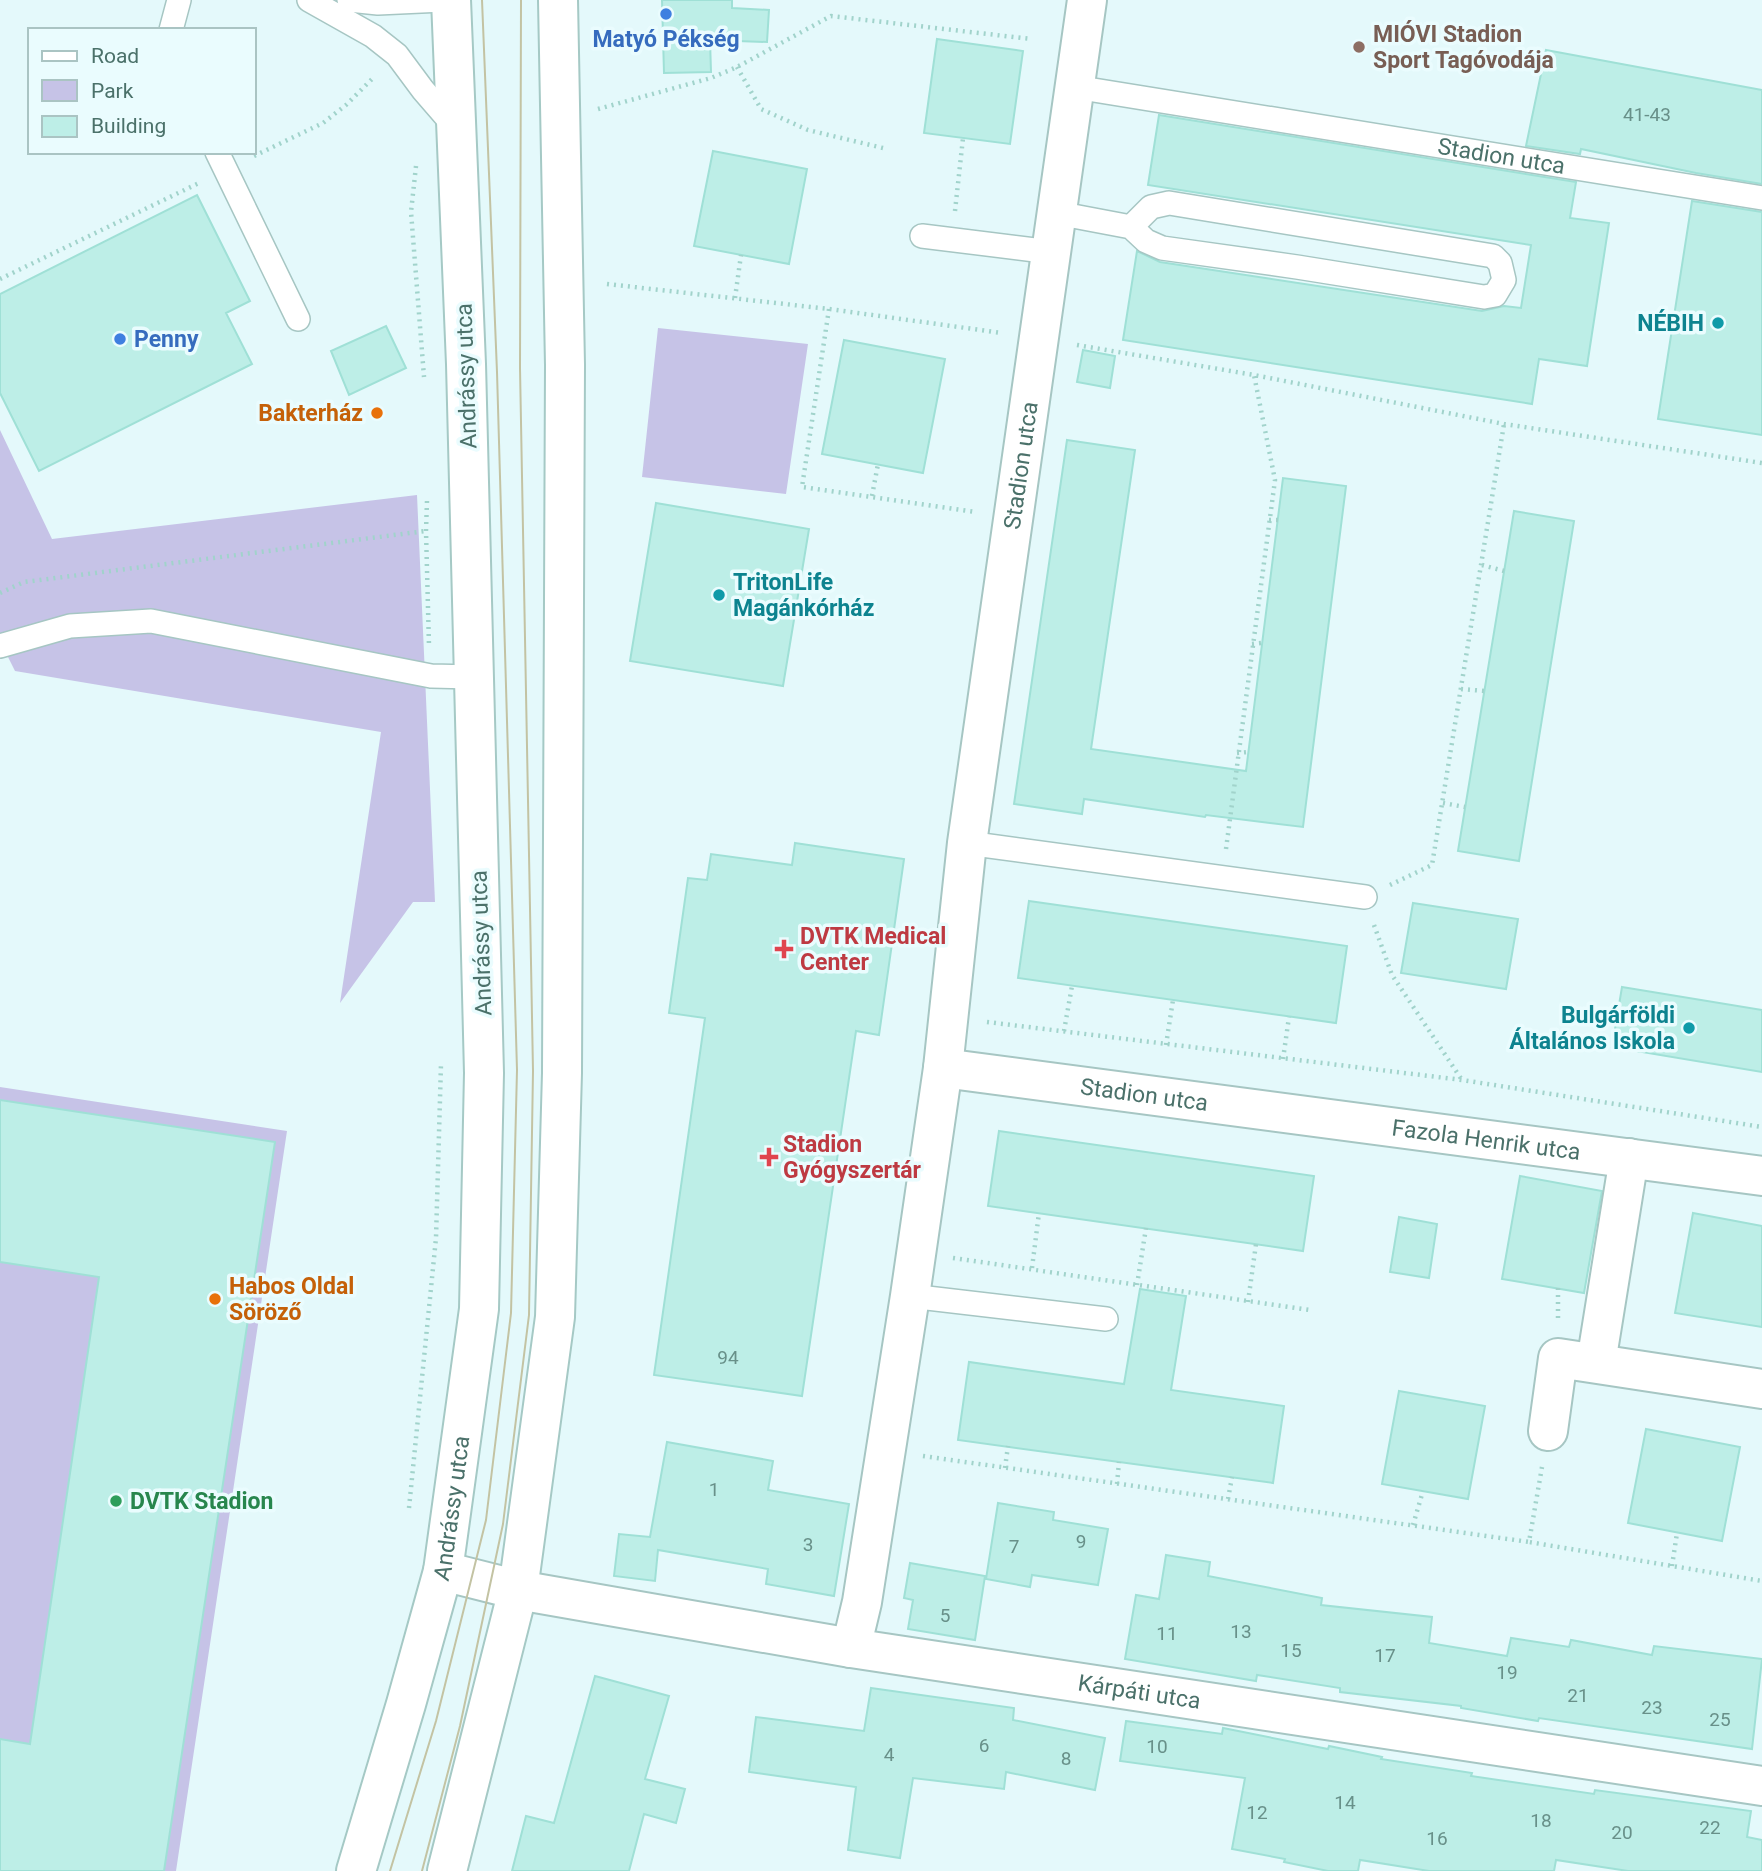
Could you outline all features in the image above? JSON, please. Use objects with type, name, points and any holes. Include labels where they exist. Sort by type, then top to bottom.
[{"type":"street","name":"Andrássy utca","points":[[356,1871],[443,1571],[480,1309],[484,1073],[466,364],[451,0]]},
{"type":"street","points":[[447,1871],[518,1590],[555,1317],[562,1073],[565,365],[558,0]]},
{"type":"street","name":"Stadion utca","points":[[851,1648],[862,1602],[911,1296],[943,1068],[967,843],[1087,0]]},
{"type":"street","name":"Stadion utca","points":[[943,1068],[1345,1121]]},
{"type":"street","name":"Fazola Henrik utca","points":[[1345,1121],[1762,1176]]},
{"type":"street","points":[[1596,1363],[1629,1158]]},
{"type":"street","points":[[1548,1431],[1558,1359],[1762,1389]]},
{"type":"street","name":"Kárpáti utca","points":[[443,1571],[518,1590],[851,1648],[1762,1786]]},
{"type":"lane","points":[[172,28],[179,0]]},
{"type":"lane","points":[[309,0],[373,36],[397,55],[423,90],[457,128]]},
{"type":"lane","points":[[349,0],[378,3],[443,0]]},
{"type":"lane","name":"Stadion utca","points":[[1075,87],[1762,198]]},
{"type":"lane","points":[[218,154],[298,319]]},
{"type":"lane","points":[[1057,213],[1131,227],[1146,241],[1162,248],[1484,297],[1495,295],[1504,280],[1500,263],[1493,256],[1169,204],[1151,207],[1131,227]]},
{"type":"lane","points":[[922,236],[1051,251]]},
{"type":"lane","points":[[0,646],[70,626],[151,621],[431,676],[474,677]]},
{"type":"lane","points":[[967,843],[1365,897]]},
{"type":"lane","points":[[911,1296],[1106,1320]]},
{"type":"path","points":[[597,110],[711,78],[737,67],[831,16],[1031,39]]},
{"type":"path","points":[[737,67],[761,108],[808,130],[887,149]]},
{"type":"path","points":[[951,240],[964,138]]},
{"type":"path","points":[[416,158],[411,212],[425,387]]},
{"type":"path","points":[[735,298],[741,255]]},
{"type":"path","points":[[607,284],[829,309],[1038,338],[1254,375],[1504,424],[1762,463]]},
{"type":"path","points":[[829,309],[802,487],[1014,518]]},
{"type":"path","points":[[1223,878],[1237,753],[1275,480],[1254,375]]},
{"type":"path","points":[[1462,1080],[1392,975],[1365,897],[1432,865],[1504,424]]},
{"type":"path","points":[[872,496],[878,464]]},
{"type":"path","points":[[428,492],[428,635]]},
{"type":"path","points":[[1269,520],[1278,520]]},
{"type":"path","points":[[0,593],[24,582],[426,531]]},
{"type":"path","points":[[1482,565],[1504,571]]},
{"type":"path","points":[[1252,643],[1262,643]]},
{"type":"path","points":[[1461,689],[1485,691]]},
{"type":"path","points":[[1237,753],[1248,752]]},
{"type":"path","points":[[1443,803],[1465,807]]},
{"type":"path","points":[[1064,1031],[1072,986]]},
{"type":"path","points":[[1166,1045],[1173,1000]]},
{"type":"path","points":[[1283,1059],[1289,1017]]},
{"type":"path","points":[[948,1018],[1462,1080],[1762,1128]]},
{"type":"path","points":[[408,1520],[436,1238],[441,1056]]},
{"type":"path","points":[[1031,1269],[1039,1213]]},
{"type":"path","points":[[1137,1285],[1146,1228]]},
{"type":"path","points":[[1248,1302],[1256,1244]]},
{"type":"path","points":[[947,1257],[1310,1310]]},
{"type":"path","points":[[1529,1542],[1548,1431]]},
{"type":"path","points":[[1005,1468],[1008,1447]]},
{"type":"path","points":[[886,1451],[1529,1542],[1762,1581]]},
{"type":"path","points":[[1117,1484],[1119,1462]]},
{"type":"path","points":[[1228,1499],[1232,1477]]},
{"type":"path","points":[[1413,1525],[1423,1491]]},
{"type":"path","points":[[1672,1566],[1677,1533]]},
{"type":"green space","points":[[658,328],[808,344],[786,494],[642,477]]},
{"type":"green space","points":[[0,430],[52,539],[417,495],[435,902],[413,902],[340,1003],[381,732],[15,671],[0,641]]},
{"type":"green space","name":"DVTK Stadion","points":[[0,1087],[287,1131],[176,1871],[0,1871]]},
{"type":"building","points":[[662,0],[732,0],[732,8],[769,10],[767,42],[710,40],[711,72],[664,73]]},
{"type":"building","points":[[937,39],[1023,51],[1010,144],[924,133]]},
{"type":"building","points":[[1546,50],[1762,90],[1762,184],[1581,149],[1580,154],[1526,146]]},
{"type":"building","points":[[1159,115],[1576,182],[1570,218],[1609,223],[1587,366],[1539,359],[1532,404],[1123,340],[1137,251],[1160,262],[1482,311],[1504,306],[1521,308],[1531,245],[1148,185]]},
{"type":"building","points":[[713,151],[807,169],[789,264],[694,246]]},
{"type":"building","name":"Penny","points":[[197,195],[250,301],[226,313],[252,364],[39,471],[0,393],[0,294]]},
{"type":"building","name":"NÉBIH","points":[[1692,201],[1762,212],[1762,435],[1658,419]]},
{"type":"building","points":[[386,326],[406,368],[349,395],[331,351]]},
{"type":"building","points":[[844,340],[945,359],[923,473],[822,454]]},
{"type":"building","points":[[1083,350],[1115,356],[1110,388],[1077,382]]},
{"type":"building","points":[[1067,440],[1135,450],[1091,749],[1246,771],[1283,478],[1346,486],[1303,827],[1205,817],[1084,799],[1082,814],[1014,804]]},
{"type":"building","name":"TritonLife Magánkórház","points":[[656,503],[809,529],[783,686],[630,661]]},
{"type":"building","points":[[1514,511],[1574,521],[1519,861],[1458,851]]},
{"type":"building","points":[[795,843],[904,859],[879,1035],[856,1031],[802,1396],[654,1375],[705,1018],[669,1013],[688,878],[707,880],[711,854],[792,865]]},
{"type":"building","points":[[1029,901],[1347,946],[1336,1023],[1018,978]]},
{"type":"building","points":[[1413,903],[1518,919],[1506,989],[1401,973]]},
{"type":"building","name":"Bulgárföldi Általános Iskola","points":[[1622,987],[1762,1010],[1762,1072],[1612,1047]]},
{"type":"building","name":"DVTK Stadion","points":[[0,1100],[275,1142],[164,1871],[0,1871],[0,1739],[30,1744],[99,1277],[0,1262]]},
{"type":"building","points":[[999,1131],[1314,1176],[1303,1251],[988,1206]]},
{"type":"building","points":[[1520,1176],[1602,1191],[1584,1293],[1502,1279]]},
{"type":"building","points":[[1693,1213],[1762,1226],[1762,1327],[1675,1313]]},
{"type":"building","points":[[1399,1217],[1437,1224],[1429,1278],[1390,1272]]},
{"type":"building","points":[[1140,1289],[1186,1296],[1171,1390],[1284,1406],[1273,1483],[958,1440],[969,1362],[1124,1384]]},
{"type":"building","points":[[1399,1391],[1485,1406],[1468,1499],[1382,1484]]},
{"type":"building","points":[[1646,1429],[1740,1447],[1722,1541],[1628,1523]]},
{"type":"building","points":[[667,1442],[773,1461],[768,1490],[849,1504],[834,1596],[766,1584],[768,1569],[658,1550],[655,1581],[614,1576],[619,1534],[650,1537]]},
{"type":"building","points":[[998,1503],[1054,1512],[1053,1520],[1108,1529],[1098,1585],[1032,1575],[1030,1587],[986,1579]]},
{"type":"building","points":[[1166,1555],[1210,1562],[1208,1576],[1322,1598],[1321,1605],[1432,1617],[1429,1643],[1507,1656],[1511,1638],[1569,1647],[1571,1640],[1652,1655],[1654,1646],[1762,1659],[1752,1749],[1539,1718],[1538,1721],[1461,1706],[1340,1692],[1340,1688],[1257,1675],[1256,1681],[1125,1659],[1136,1595],[1159,1599]]},
{"type":"building","points":[[910,1563],[985,1576],[975,1640],[908,1629],[913,1600],[904,1598]]},
{"type":"building","points":[[595,1676],[669,1696],[645,1779],[685,1789],[676,1823],[644,1814],[629,1871],[512,1871],[526,1816],[554,1823]]},
{"type":"building","points":[[871,1688],[1014,1708],[1013,1720],[1105,1738],[1095,1790],[1006,1772],[1004,1789],[913,1778],[900,1858],[848,1850],[856,1787],[749,1772],[756,1717],[864,1731]]},
{"type":"building","points":[[1126,1721],[1222,1734],[1223,1728],[1328,1749],[1329,1746],[1382,1757],[1381,1759],[1472,1773],[1471,1776],[1594,1794],[1595,1790],[1751,1811],[1747,1837],[1762,1840],[1762,1871],[1628,1871],[1556,1860],[1554,1871],[1429,1871],[1360,1860],[1358,1871],[1328,1871],[1284,1862],[1285,1859],[1232,1849],[1245,1778],[1120,1761]]},
{"type":"tram line","points":[[390,1871],[436,1721],[486,1520],[511,1313],[517,1070],[497,372],[482,0]]},
{"type":"tram line","points":[[422,1871],[460,1726],[503,1524],[529,1315],[533,1071],[520,368],[521,0]]},
{"type":"place","name":"Matyó Pékség","points":[[666,14]]},
{"type":"place","name":"MIÓVI Stadion Sport Tagóvodája","points":[[1359,47]]},
{"type":"place","name":"NÉBIH","points":[[1718,323]]},
{"type":"place","name":"Penny","points":[[120,339]]},
{"type":"place","name":"Bakterház","points":[[377,413]]},
{"type":"place","name":"TritonLife Magánkórház","points":[[719,595]]},
{"type":"place","name":"DVTK Medical Center","points":[[784,949]]},
{"type":"place","name":"Bulgárföldi Általános Iskola","points":[[1689,1028]]},
{"type":"place","name":"Stadion Gyógyszertár","points":[[769,1157]]},
{"type":"place","name":"Habos Oldal Söröző","points":[[215,1299]]},
{"type":"place","name":"DVTK Stadion","points":[[116,1501]]}]
